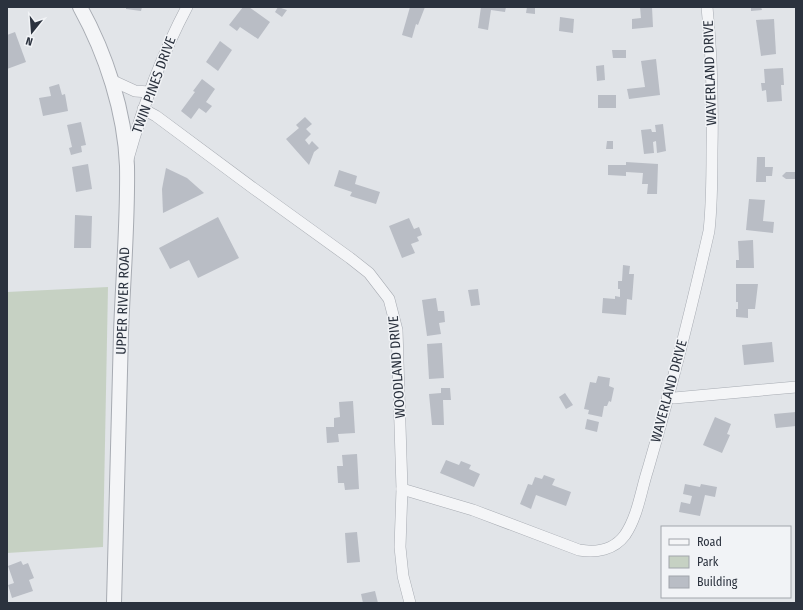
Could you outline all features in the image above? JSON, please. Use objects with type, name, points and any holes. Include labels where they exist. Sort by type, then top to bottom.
[{"type":"street","name":"UPPER RIVER ROAD","points":[[80,7],[97,40],[111,80],[119,112],[127,165],[114,603]]},
{"type":"street","name":"TWIN PINES DRIVE","points":[[127,165],[149,92],[168,43],[187,7]]},
{"type":"street","name":"WAVERLAND DRIVE","points":[[402,489],[473,510],[579,550],[591,552],[606,549],[624,536],[635,514],[656,440],[698,279],[711,211],[712,59],[707,7]]},
{"type":"street","points":[[111,80],[134,91],[149,92]]},
{"type":"street","name":"WOODLAND DRIVE","points":[[143,109],[156,116],[347,256],[369,273],[382,288],[393,309],[397,330],[402,489],[400,547],[410,603]]},
{"type":"street","points":[[667,396],[674,398],[796,387]]},
{"type":"green space","points":[[108,287],[103,547],[7,553],[7,292]]},
{"type":"building","points":[[126,7],[142,7],[141,11],[126,9]]},
{"type":"building","points":[[243,7],[249,7],[270,22],[258,39],[240,27],[237,31],[229,25]]},
{"type":"building","points":[[278,7],[287,10],[282,17],[275,12]]},
{"type":"building","points":[[410,7],[425,7],[418,25],[416,24],[412,38],[402,35]]},
{"type":"building","points":[[481,7],[506,7],[505,12],[491,10],[488,30],[478,28]]},
{"type":"building","points":[[527,7],[535,7],[535,14],[526,13]]},
{"type":"building","points":[[640,7],[652,7],[653,27],[632,29],[632,19],[641,18]]},
{"type":"building","points":[[751,7],[761,7],[762,10],[751,11]]},
{"type":"building","points":[[560,17],[574,19],[573,33],[559,31]]},
{"type":"building","points":[[774,19],[776,54],[761,56],[756,20]]},
{"type":"building","points":[[15,32],[26,62],[7,69],[7,35]]},
{"type":"building","points":[[220,41],[232,50],[218,71],[206,62]]},
{"type":"building","points":[[612,50],[626,50],[626,58],[613,58]]},
{"type":"building","points":[[656,59],[660,95],[629,99],[627,89],[645,87],[641,61]]},
{"type":"building","points":[[604,65],[605,80],[597,81],[596,66]]},
{"type":"building","points":[[783,68],[784,85],[781,85],[782,101],[767,102],[766,90],[762,91],[761,83],[765,83],[764,69]]},
{"type":"building","points":[[202,79],[215,89],[206,102],[212,106],[206,113],[199,108],[191,119],[181,111],[195,92],[193,91]]},
{"type":"building","points":[[59,84],[62,95],[65,94],[68,111],[43,116],[39,98],[51,96],[49,87]]},
{"type":"building","points":[[598,95],[616,95],[616,108],[598,108]]},
{"type":"building","points":[[305,117],[312,124],[306,129],[311,134],[305,140],[309,145],[312,141],[319,148],[314,152],[309,165],[286,139],[299,128],[296,125]]},
{"type":"building","points":[[81,122],[86,145],[81,146],[82,152],[71,155],[69,148],[72,147],[67,125]]},
{"type":"building","points":[[663,124],[666,151],[657,153],[656,141],[653,142],[654,153],[644,154],[641,130],[651,129],[652,132],[656,132],[655,125]]},
{"type":"building","points":[[607,141],[613,141],[613,149],[606,149]]},
{"type":"building","points":[[757,157],[765,157],[765,167],[773,167],[772,176],[766,176],[766,182],[756,182]]},
{"type":"building","points":[[626,162],[658,164],[657,194],[647,194],[648,184],[642,184],[643,173],[626,172],[626,176],[608,175],[608,165],[626,165]]},
{"type":"building","points":[[88,164],[92,189],[76,192],[72,167]]},
{"type":"building","points":[[166,168],[187,178],[204,193],[163,213],[162,189]]},
{"type":"building","points":[[339,170],[357,176],[355,184],[380,192],[376,204],[350,196],[352,192],[334,186]]},
{"type":"building","points":[[786,172],[796,172],[796,179],[786,179],[782,176]]},
{"type":"building","points":[[749,199],[765,200],[763,221],[774,222],[773,233],[746,230]]},
{"type":"building","points":[[75,215],[92,216],[91,248],[74,248]]},
{"type":"building","points":[[218,217],[239,258],[198,278],[189,260],[170,269],[159,248]]},
{"type":"building","points":[[409,218],[414,229],[419,227],[422,235],[417,237],[419,241],[411,244],[415,253],[402,258],[389,226]]},
{"type":"building","points":[[753,240],[754,268],[736,268],[736,260],[739,260],[738,241]]},
{"type":"building","points":[[623,265],[630,266],[629,274],[634,274],[632,300],[627,299],[626,315],[602,313],[603,298],[615,299],[615,296],[620,297],[618,281],[622,281]]},
{"type":"building","points":[[736,284],[758,284],[755,309],[748,309],[748,318],[736,317],[738,302],[736,302]]},
{"type":"building","points":[[478,289],[480,305],[471,306],[468,290]]},
{"type":"building","points":[[436,298],[438,311],[444,311],[445,322],[439,323],[441,334],[427,336],[422,300]]},
{"type":"building","points":[[772,342],[774,362],[744,365],[742,345]]},
{"type":"building","points":[[442,343],[444,378],[429,379],[427,344]]},
{"type":"building","points":[[598,376],[610,378],[609,386],[614,388],[611,402],[609,401],[607,406],[604,406],[602,417],[588,414],[589,410],[584,409],[590,382],[596,383]]},
{"type":"building","points":[[441,388],[450,388],[451,400],[443,400],[444,425],[432,425],[429,394],[441,393]]},
{"type":"building","points":[[565,393],[573,405],[566,409],[559,397]]},
{"type":"building","points":[[353,401],[355,433],[338,434],[339,442],[327,443],[326,427],[334,427],[334,418],[340,417],[339,402]]},
{"type":"building","points":[[796,412],[796,426],[776,428],[774,414]]},
{"type":"building","points":[[715,417],[731,424],[727,434],[730,435],[722,453],[703,445]]},
{"type":"building","points":[[587,419],[599,422],[597,432],[585,429]]},
{"type":"building","points":[[357,454],[359,489],[345,490],[344,483],[338,483],[337,466],[343,466],[342,455]]},
{"type":"building","points":[[446,460],[459,465],[461,461],[471,465],[469,469],[480,474],[474,487],[440,473]]},
{"type":"building","points":[[544,475],[555,479],[552,485],[571,492],[566,506],[536,495],[531,509],[520,504],[528,484],[532,485],[535,477],[542,479]]},
{"type":"building","points":[[685,484],[700,487],[701,484],[717,487],[715,497],[705,495],[700,516],[679,512],[681,502],[690,504],[692,496],[683,494]]},
{"type":"building","points":[[357,532],[360,562],[347,563],[345,533]]},
{"type":"building","points":[[21,561],[23,565],[28,563],[34,578],[29,580],[33,591],[12,598],[8,585],[14,583],[8,566]]},
{"type":"building","points":[[375,591],[378,603],[363,603],[361,594]]}]
